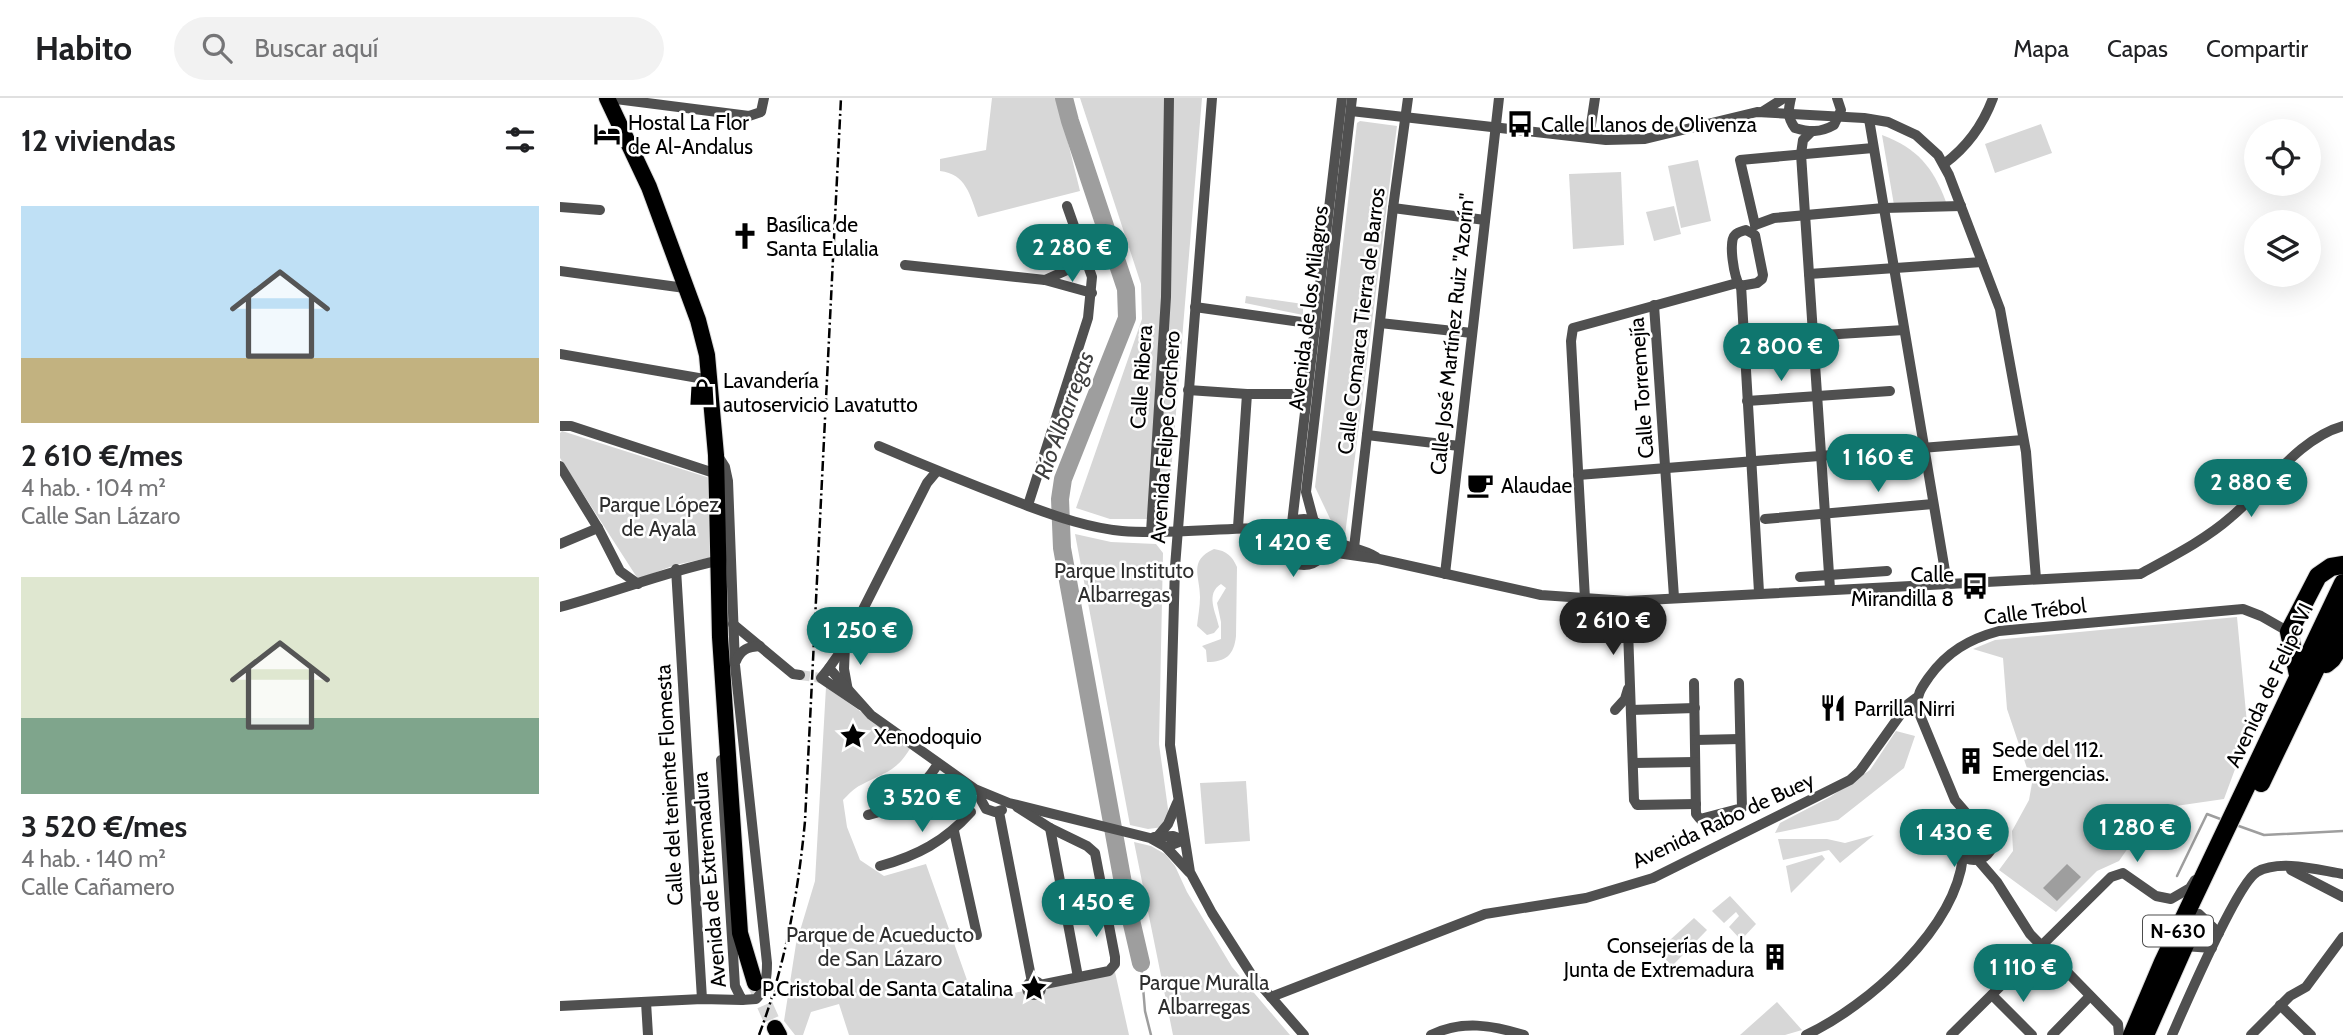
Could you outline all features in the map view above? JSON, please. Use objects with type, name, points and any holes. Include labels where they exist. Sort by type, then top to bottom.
[{"type":"highway","points":[[2343,565],[2331,567],[2318,576],[2289,632],[2306,674],[2332,659],[2343,642]]},
{"type":"highway","name":"Avenida de Felipe VI","points":[[2306,674],[2310,650],[2343,583]]},
{"type":"highway","name":"Avenida de Felipe VI","points":[[2123,1033],[2163,962],[2235,821],[2306,674],[2343,612]]},
{"type":"highway","points":[[2289,632],[2310,650]]},
{"type":"highway","name":"Avenida de Felipe VI","points":[[2145,1035],[2199,914],[2235,821]]},
{"type":"main road","name":"Avenida de Extremadura","points":[[607,98],[649,187],[698,320],[707,355],[716,455],[720,637],[740,933],[755,983]]},
{"type":"street","points":[[607,98],[749,116],[761,112],[764,98]]},
{"type":"street","name":"Calle Ribera","points":[[1151,532],[1166,297],[1169,98]]},
{"type":"street","name":"Avenida Felipe Corchero","points":[[1212,98],[1177,532],[1170,745],[1189,872],[1238,955],[1304,1035]]},
{"type":"street","name":"Avenida de los Milagros","points":[[1290,524],[1342,98]]},
{"type":"street","name":"Avenida de los Milagros","points":[[1314,522],[1306,492],[1352,98]]},
{"type":"street","name":"Calle Comarca Tierra de Barros","points":[[1354,548],[1408,98]]},
{"type":"street","name":"Calle José Martínez Ruiz \"Azorín\"","points":[[1444,574],[1499,98]]},
{"type":"street","points":[[1589,138],[1595,98]]},
{"type":"street","points":[[1762,112],[1784,98]]},
{"type":"street","points":[[1791,98],[1788,114],[1795,128],[1807,136]]},
{"type":"street","points":[[1807,136],[1834,125],[1841,110],[1837,98]]},
{"type":"street","points":[[1944,164],[1958,154],[1980,125],[1993,98]]},
{"type":"street","points":[[1351,111],[1589,138],[1645,139],[1762,112],[1868,119],[1888,122],[1916,135],[1944,164],[2000,309],[2023,440],[2036,579]]},
{"type":"street","points":[[1868,119],[1947,583]]},
{"type":"street","points":[[1807,136],[1801,154],[1830,589]]},
{"type":"street","points":[[1739,284],[1756,284],[1762,279],[1740,160],[1873,148]]},
{"type":"street","points":[[1028,505],[1088,318],[1092,293],[1092,277],[1067,206]]},
{"type":"street","points":[[1759,592],[1739,284],[1731,243],[1733,237],[1774,218],[1884,208],[1961,206]]},
{"type":"street","points":[[560,207],[600,210]]},
{"type":"street","points":[[1393,208],[1485,220]]},
{"type":"street","points":[[1045,280],[1087,261]]},
{"type":"street","points":[[1809,274],[1982,262]]},
{"type":"street","points":[[905,265],[1045,280],[1092,293]]},
{"type":"street","points":[[560,271],[685,288]]},
{"type":"street","name":"Calle Torremejía","points":[[1585,599],[1571,341],[1573,328],[1739,284]]},
{"type":"street","name":"Calle Torremejía","points":[[1654,305],[1674,597]]},
{"type":"street","points":[[1195,307],[1315,324]]},
{"type":"street","points":[[1380,323],[1472,332]]},
{"type":"street","points":[[1743,340],[1904,330]]},
{"type":"street","points":[[560,355],[710,380]]},
{"type":"street","points":[[1188,390],[1305,394]]},
{"type":"street","points":[[1747,401],[1890,391]]},
{"type":"street","points":[[1238,527],[1247,394]]},
{"type":"street","points":[[560,426],[571,426],[717,474]]},
{"type":"street","points":[[1319,558],[1337,553],[1379,559],[1541,595],[1627,601],[2140,574],[2172,557],[2230,518],[2315,438],[2342,426]]},
{"type":"street","points":[[1367,435],[1459,446]]},
{"type":"street","name":"Calle Torremejía","points":[[1578,475],[2023,440]]},
{"type":"street","points":[[879,446],[936,471],[1042,511],[1091,526],[1119,531],[1177,532],[1238,527],[1277,528],[1307,519],[1320,527],[1334,542],[1368,552],[1379,559]]},
{"type":"street","name":"Avenida de Extremadura","points":[[716,455],[725,467],[729,481],[735,665],[766,962],[762,994],[757,999],[742,1000],[735,986],[717,695],[720,637]]},
{"type":"street","points":[[560,466],[598,528],[620,571],[638,584]]},
{"type":"street","points":[[936,471],[927,483],[845,645],[821,678],[982,793],[1103,826],[1154,837],[1173,836],[1184,840]]},
{"type":"street","points":[[1765,519],[1933,505]]},
{"type":"street","points":[[1290,524],[1283,532],[1282,548],[1285,555],[1298,564],[1313,563],[1319,558],[1326,544],[1326,536]]},
{"type":"street","points":[[1238,527],[1271,540],[1282,548]]},
{"type":"street","points":[[560,544],[598,528]]},
{"type":"street","points":[[560,607],[614,592],[676,569],[717,561]]},
{"type":"street","name":"Calle del teniente Flomesta","points":[[676,569],[702,999]]},
{"type":"street","points":[[614,592],[620,571]]},
{"type":"street","points":[[1800,577],[1888,571]]},
{"type":"street","points":[[1627,601],[1634,800],[1637,805],[1696,804]]},
{"type":"street","name":"Calle Trébol","points":[[1916,698],[1932,673],[1950,654],[1980,636],[1999,631],[2243,609],[2262,616],[2289,632]]},
{"type":"street","points":[[733,624],[793,674],[800,675]]},
{"type":"street","points":[[845,645],[844,669],[848,691]]},
{"type":"street","points":[[735,665],[739,653],[748,647],[760,646]]},
{"type":"street","points":[[829,668],[861,705]]},
{"type":"street","points":[[1615,710],[1625,699],[1629,682]]},
{"type":"street","points":[[1694,683],[1696,814],[1700,819],[1742,808],[1739,683]]},
{"type":"street","points":[[1916,698],[1917,708],[1955,800],[1960,829]]},
{"type":"street","name":"Avenida Rabo de Buey","points":[[1270,997],[1485,914],[1586,898],[1653,878],[1850,780],[1860,771],[1908,704],[1916,698]]},
{"type":"street","points":[[1631,710],[1695,709]]},
{"type":"street","name":"Avenida de Extremadura","points":[[728,753],[741,732]]},
{"type":"street","points":[[1695,740],[1740,739]]},
{"type":"street","points":[[1633,763],[1695,762]]},
{"type":"street","points":[[868,815],[891,808],[914,793],[926,783],[938,764]]},
{"type":"street","points":[[982,793],[984,806],[990,811],[999,812],[1011,803]]},
{"type":"street","points":[[880,866],[920,852],[954,831],[971,813],[982,793]]},
{"type":"street","points":[[1154,837],[1168,824],[1178,799]]},
{"type":"street","points":[[1955,800],[1974,822],[1991,833],[1992,844],[1988,853],[1997,882],[2024,926],[2123,1033]]},
{"type":"street","points":[[999,812],[1036,983],[1108,971],[1115,964],[1115,957],[1094,853],[1087,846],[1029,817],[1011,803]]},
{"type":"street","points":[[971,813],[984,806]]},
{"type":"street","points":[[1951,1035],[2111,877],[2123,873],[2156,896],[2171,899],[2180,895],[2190,888],[2217,835],[2235,821]]},
{"type":"street","points":[[1974,822],[1960,829],[1956,834],[1955,845],[1997,882]]},
{"type":"street","points":[[1050,828],[1078,977]]},
{"type":"street","points":[[954,831],[977,935]]},
{"type":"street","points":[[1154,837],[1189,872]]},
{"type":"street","points":[[1166,847],[1184,840]]},
{"type":"street","points":[[1806,1035],[1872,994],[1908,959],[1935,924],[1972,859],[1988,853]]},
{"type":"street","points":[[2284,866],[2343,897]]},
{"type":"street","points":[[2172,1035],[2219,933],[2255,873],[2266,868],[2284,866],[2343,874]]},
{"type":"street","points":[[2199,914],[2219,933]]},
{"type":"street","points":[[2251,1035],[2280,1005],[2305,987],[2343,937]]},
{"type":"street","points":[[2184,946],[2212,948]]},
{"type":"street","points":[[722,999],[735,986]]},
{"type":"street","points":[[1992,995],[2032,1035]]},
{"type":"street","points":[[2052,1035],[2091,996]]},
{"type":"street","points":[[560,1006],[702,999],[742,1000]]},
{"type":"street","points":[[646,1002],[648,1035]]},
{"type":"street","points":[[2280,1005],[2311,1035]]},
{"type":"street","points":[[1431,1035],[1475,1024],[1496,1026],[1524,1035]]},
{"type":"green space","points":[[992,98],[1057,98],[1080,191],[978,217],[966,187],[956,176],[940,171],[940,159],[986,150]]},
{"type":"green space","points":[[1080,98],[1202,98],[1168,509],[1159,519],[1110,519],[1076,508],[1142,319],[1141,284]]},
{"type":"green space","points":[[1360,121],[1397,126],[1345,535],[1333,525],[1315,487],[1357,123]]},
{"type":"green space","points":[[2041,124],[2052,153],[1995,173],[1985,144]]},
{"type":"green space","points":[[1882,135],[1905,146],[1922,160],[1946,202],[1894,205]]},
{"type":"green space","points":[[1698,160],[1711,221],[1681,228],[1668,166]]},
{"type":"green space","points":[[1621,172],[1624,245],[1573,249],[1569,174]]},
{"type":"green space","points":[[1674,206],[1681,234],[1654,241],[1646,212]]},
{"type":"green space","points":[[1246,296],[1303,304],[1303,315],[1245,303]]},
{"type":"green space","name":"Parque López de Ayala","points":[[562,431],[713,479],[713,557],[675,565],[638,579],[560,458]]},
{"type":"green space","points":[[1303,527],[1313,531],[1317,541],[1313,551],[1303,555],[1293,551],[1289,541],[1293,531]]},
{"type":"green space","name":"Parque Instituto Albarregas","points":[[1075,534],[1111,542],[1156,544],[1163,553],[1159,744],[1169,816],[1163,827],[1148,829],[1130,825]]},
{"type":"green space","points":[[1214,549],[1228,555],[1237,567],[1236,636],[1228,656],[1219,661],[1207,662],[1206,650],[1202,646],[1221,639],[1217,603],[1226,588],[1221,584],[1216,588],[1213,604],[1219,627],[1214,633],[1207,635],[1197,626],[1200,597],[1197,569],[1201,558]]},
{"type":"green space","points":[[2237,617],[2248,734],[2224,799],[2155,809],[2119,861],[2097,871],[2056,912],[1999,870],[2013,851],[2012,831],[2029,800],[2032,783],[2007,709],[2003,658],[1973,649],[1995,640]]},
{"type":"green space","name":"Parque de Acueducto de San Lázaro","points":[[826,687],[911,747],[895,767],[858,786],[843,800],[847,827],[860,860],[884,876],[926,864],[973,997],[986,995],[987,998],[1024,991],[1027,997],[1036,1000],[1043,995],[1044,987],[1115,972],[1129,1035],[849,1035],[839,1004],[811,1012],[803,1035],[795,1035],[784,1021],[796,944],[815,881]]},
{"type":"green space","points":[[1896,731],[1915,736],[1904,768],[1838,820],[1775,833],[1780,823],[1830,797],[1870,770]]},
{"type":"green space","points":[[1246,781],[1250,841],[1205,844],[1200,783]]},
{"type":"green space","points":[[1973,829],[1982,833],[1986,842],[1982,851],[1973,855],[1964,851],[1960,842],[1964,833]]},
{"type":"green space","points":[[1874,835],[1840,863],[1829,850],[1783,860],[1778,839],[1827,839],[1845,843]]},
{"type":"green space","name":"Parque Muralla Albarregas","points":[[1134,842],[1151,846],[1165,854],[1175,866],[1187,892],[1232,967],[1290,1035],[1173,1035]]},
{"type":"green space","points":[[1822,855],[1825,859],[1791,893],[1786,866]]},
{"type":"green space","points":[[1730,896],[1756,924],[1741,940],[1729,927],[1739,916],[1736,912],[1724,923],[1712,911]]},
{"type":"green space","points":[[1694,918],[1707,930],[1672,966],[1658,951]]},
{"type":"green space","points":[[1777,1002],[1802,1030],[1785,1035],[1740,1035]]},
{"type":"shaded area","points":[[2067,864],[2081,877],[2057,901],[2043,888]]},
{"type":"waterway","name":"Río Albarregas","points":[[1064,98],[1126,289],[1127,318],[1063,479],[1060,499],[1062,548],[1125,894],[1141,963]]},
{"type":"waterway","points":[[2177,876],[2207,814],[2223,820]]},
{"type":"waterway","points":[[2236,825],[2264,835],[2343,831]]},
{"type":"waterway","points":[[1141,963],[1145,1011],[1151,1035]]},
{"type":"tunnel","points":[[800,675],[821,678]]},
{"type":"tunnel","points":[[755,983],[775,1028]]},
{"type":"railway","points":[[759,1035],[789,930],[805,821],[841,98]]},
{"type":"place","name":"Calle Llanos de Olivenza","points":[[1520,124]]},
{"type":"place","name":"Hostal La Flor de Al-Andalus","points":[[607,134]]},
{"type":"place","name":"Basílica de Santa Eulalia","points":[[745,236]]},
{"type":"place","name":"Lavandería autoservicio Lavatutto","points":[[702,392]]},
{"type":"place","name":"Alaudae","points":[[1480,485]]},
{"type":"place","name":"Calle Mirandilla 8","points":[[1975,586]]},
{"type":"place","name":"Parrilla Nirri","points":[[1833,708]]},
{"type":"place","name":"Xenodoquio","points":[[853,736]]},
{"type":"place","name":"Sede del 112. Emergencias.","points":[[1971,761]]},
{"type":"place","name":"Consejerías de la Junta de Extremadura","points":[[1775,957]]},
{"type":"place","name":"P.Cristobal de Santa Catalina","points":[[1034,988]]}]
